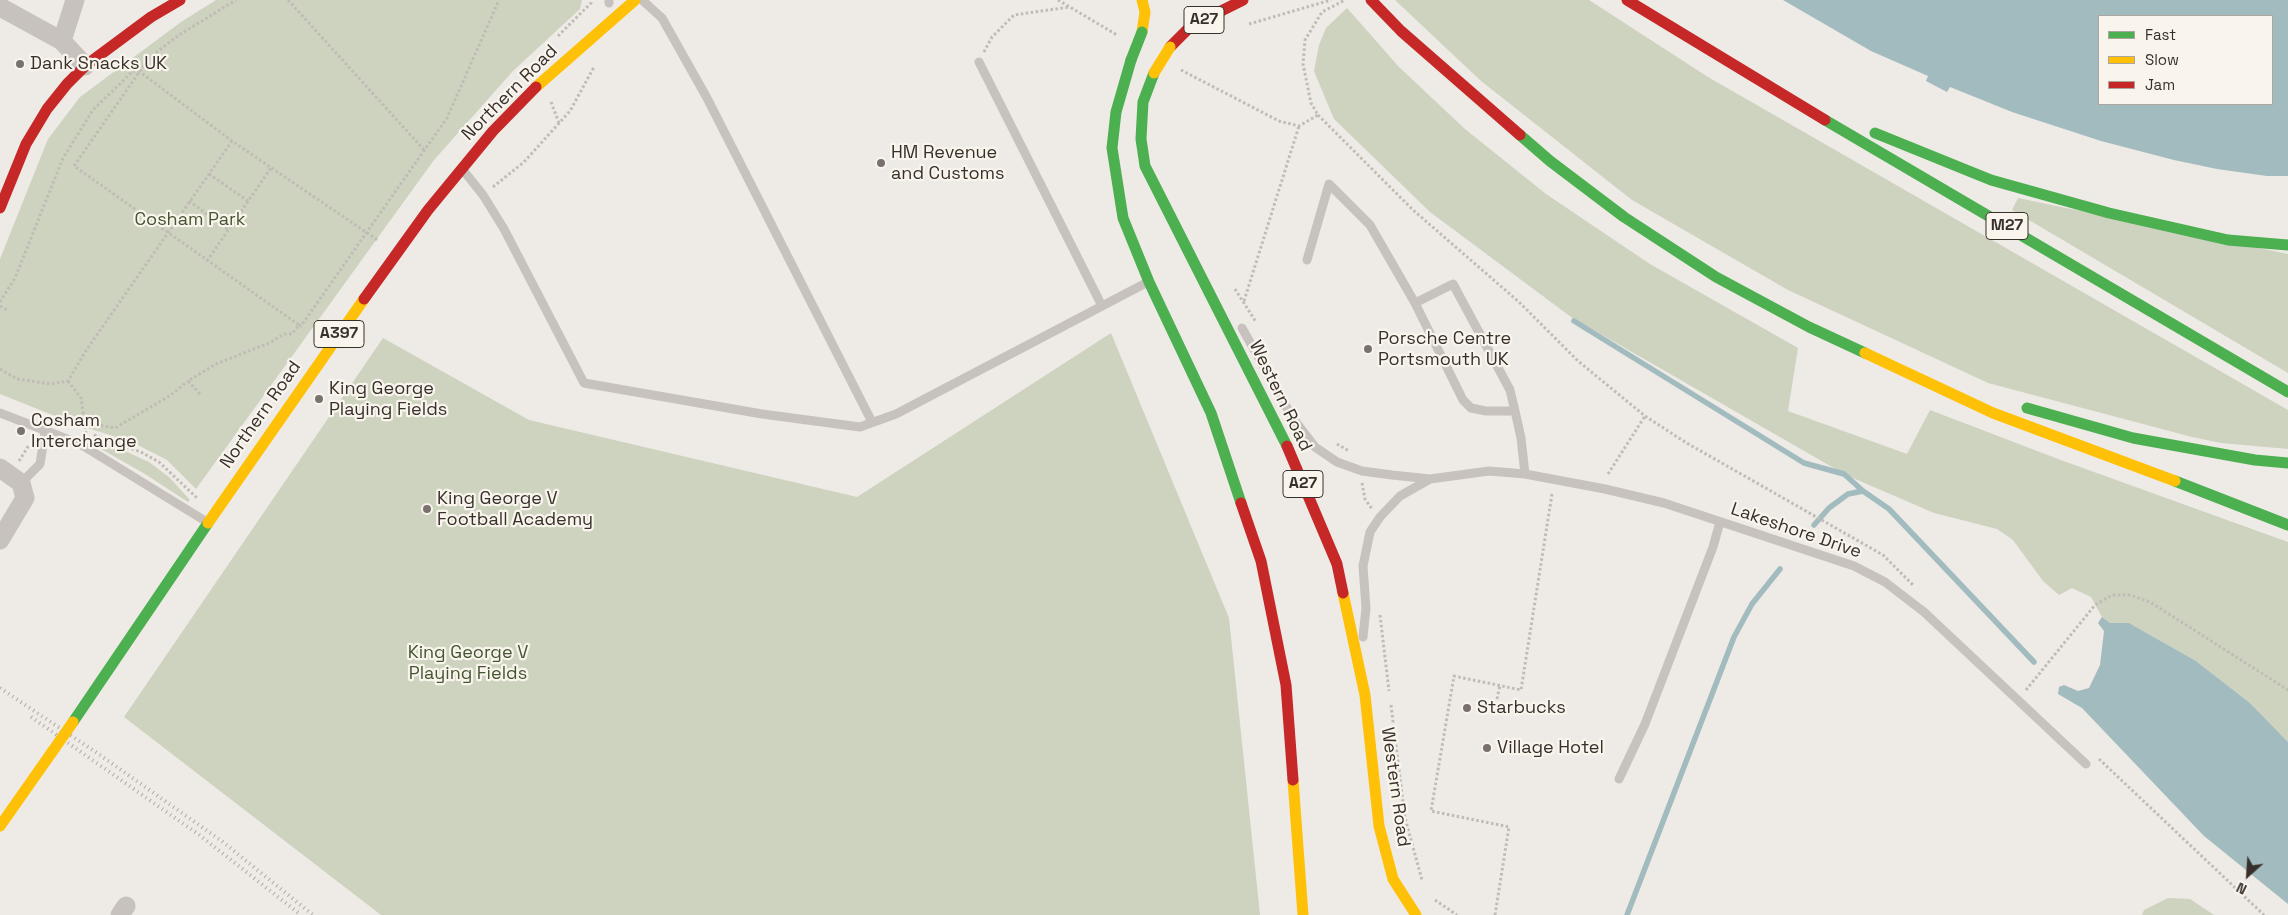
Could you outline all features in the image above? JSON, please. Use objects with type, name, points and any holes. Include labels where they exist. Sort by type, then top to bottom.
[{"type":"main road","points":[[0,208],[26,144],[47,108],[67,84],[86,66],[151,18],[180,0]]},
{"type":"main road","name":"Northern Road","points":[[0,826],[209,524],[259,448],[405,241],[462,168],[538,84],[635,0]]},
{"type":"main road","points":[[1142,0],[1145,12],[1142,32],[1131,60],[1116,112],[1112,148],[1124,218],[1149,282],[1211,413],[1261,561],[1286,685],[1303,915]]},
{"type":"main road","name":"Western Road","points":[[1243,0],[1191,26],[1170,47],[1154,72],[1143,102],[1141,139],[1145,166],[1190,258],[1281,433],[1337,564],[1360,668],[1379,826],[1393,879],[1416,915]]},
{"type":"main road","points":[[1371,0],[1401,31],[1550,161],[1624,217],[1716,277],[1809,327],[1993,413],[2137,466],[2288,525]]},
{"type":"main road","name":"M27","points":[[1626,0],[2288,392]]},
{"type":"main road","name":"Northern Road","points":[[580,48],[610,1]]},
{"type":"main road","points":[[1725,60],[1862,127],[1991,180],[2110,213],[2228,240],[2288,245]]},
{"type":"main road","points":[[1882,362],[1981,394]]},
{"type":"main road","points":[[2017,405],[2133,438],[2255,460],[2288,463]]},
{"type":"street","points":[[62,40],[75,0]]},
{"type":"street","points":[[0,7],[62,40],[86,66]]},
{"type":"street","points":[[0,540],[25,498],[21,482],[9,466]]},
{"type":"lane","points":[[642,0],[662,18],[707,98],[872,422]]},
{"type":"lane","points":[[979,62],[1102,306]]},
{"type":"lane","points":[[462,168],[483,195],[504,229],[584,383],[860,427],[904,409],[1149,282]]},
{"type":"lane","points":[[1307,260],[1329,184],[1370,225],[1415,303],[1463,400],[1472,408],[1479,410],[1515,410]]},
{"type":"lane","points":[[1190,258],[1220,291]]},
{"type":"lane","points":[[1415,303],[1454,284],[1510,390],[1526,474]]},
{"type":"lane","points":[[1235,315],[1292,418],[1314,446],[1336,462],[1362,471],[1430,479]]},
{"type":"lane","points":[[0,413],[80,444],[101,455],[209,524]]},
{"type":"lane","points":[[21,482],[40,464],[45,432]]},
{"type":"lane","name":"Lakeshore Drive","points":[[1430,479],[1489,472],[1526,474],[1605,489],[1664,503],[1854,566],[1886,582],[1924,612],[2086,764]]},
{"type":"lane","points":[[1360,668],[1366,608],[1364,566],[1370,532],[1380,517],[1400,496],[1430,479]]},
{"type":"lane","points":[[1619,779],[1644,724],[1707,564],[1720,522]]},
{"type":"path","points":[[236,0],[179,35],[149,58],[74,166],[299,325]]},
{"type":"path","points":[[288,0],[426,151]]},
{"type":"path","points":[[86,423],[115,428],[171,395],[188,381],[216,364],[269,343],[284,334],[292,334],[299,325],[301,326],[426,151],[447,118],[499,0]]},
{"type":"path","points":[[1248,24],[1331,0]]},
{"type":"path","points":[[1345,0],[1322,12],[1305,40],[1303,64],[1312,103],[1318,115],[1413,210],[1519,302],[1578,361],[1645,416],[1685,442],[1830,526]]},
{"type":"path","points":[[979,62],[992,37],[1014,15],[1070,6]]},
{"type":"path","points":[[7,310],[0,304],[15,278],[53,180],[76,135],[93,110],[133,70],[140,72],[232,141],[379,241]]},
{"type":"path","points":[[483,195],[524,162],[559,122],[549,98]]},
{"type":"path","points":[[1244,301],[1299,126],[1318,115]]},
{"type":"path","points":[[0,369],[17,379],[51,384],[68,381],[87,349],[232,141]]},
{"type":"path","points":[[207,261],[271,168]]},
{"type":"path","points":[[209,174],[248,201]]},
{"type":"path","points":[[189,201],[229,230]]},
{"type":"path","points":[[1232,286],[1244,301],[1258,327]]},
{"type":"path","points":[[68,381],[81,398],[86,433],[120,443],[147,455],[171,471],[197,498]]},
{"type":"path","points":[[188,381],[200,394]]},
{"type":"path","points":[[1608,474],[1645,416]]},
{"type":"path","points":[[9,466],[32,440]]},
{"type":"path","points":[[1332,441],[1355,454]]},
{"type":"path","points":[[1362,478],[1364,499],[1374,510]]},
{"type":"path","points":[[1495,915],[1510,827],[1431,811],[1454,676],[1521,690],[1552,494]]},
{"type":"path","points":[[2018,700],[2095,605],[2112,595],[2130,595],[2150,602],[2288,690]]},
{"type":"path","points":[[1380,613],[1405,818],[1423,884]]},
{"type":"path","points":[[1497,699],[1500,685]]},
{"type":"path","points":[[2113,772],[2264,915]]},
{"type":"path","points":[[1433,897],[1437,903],[1457,915]]},
{"type":"green space","name":"Cosham Park","points":[[216,0],[582,0],[580,9],[513,71],[434,160],[196,489],[167,460],[132,442],[75,424],[0,394],[0,259],[48,139],[80,97],[181,22]]},
{"type":"green space","points":[[1395,0],[1589,0],[1708,77],[2288,410],[2288,449],[2221,443],[2192,437],[1988,383],[1788,290],[1632,200],[1481,81]]},
{"type":"green space","points":[[1347,8],[1399,67],[1465,129],[1546,194],[1650,264],[1798,348],[1788,411],[1907,454],[1930,410],[2058,459],[2288,542],[2288,742],[2250,703],[2196,661],[2129,623],[2110,623],[2102,617],[2091,597],[2072,588],[2059,595],[2043,581],[2013,540],[1997,529],[1934,513],[1846,475],[1571,317],[1430,212],[1334,119],[1314,71],[1319,45],[1326,28]]},
{"type":"green space","points":[[2018,198],[2288,254],[2288,373],[2012,210]]},
{"type":"green space","name":"King George V Playing Fields","points":[[1111,333],[1229,618],[1260,915],[381,915],[124,717],[383,338],[529,420],[857,497]]},
{"type":"green space","points":[[88,439],[125,451],[149,462],[169,477],[190,500],[188,502],[145,474],[87,441]]},
{"type":"green space","points":[[2168,898],[2190,899],[2214,915],[2142,915],[2144,910]]},
{"type":"water","points":[[1783,0],[2288,0],[2288,176],[2267,176],[2217,169],[2101,141],[2012,112],[1950,87],[1947,92],[1926,81],[1928,76],[1871,51]]},
{"type":"water","points":[[2102,617],[2110,623],[2129,623],[2196,661],[2250,703],[2288,742],[2288,904],[2204,836],[2082,708],[2058,694],[2059,687],[2064,685],[2078,691],[2089,688],[2100,665],[2104,631],[2098,623]]},
{"type":"waterway","points":[[1574,321],[1804,463],[1844,474],[1863,491]]},
{"type":"waterway","points":[[1814,525],[1829,508],[1848,494],[1863,491],[1889,509],[2034,662]]},
{"type":"waterway","points":[[1627,915],[1734,637],[1752,604],[1780,569]]},
{"type":"railway","points":[[0,688],[100,755],[223,842],[313,915]]},
{"type":"railway","points":[[31,717],[198,834],[301,915]]},
{"type":"traffic: fast","points":[[1131,60],[1142,32]]},
{"type":"traffic: fast","points":[[1131,60],[1116,112],[1112,148],[1123,218],[1149,282],[1211,413],[1241,503]]},
{"type":"traffic: fast","points":[[1154,73],[1143,102],[1141,139],[1145,166],[1287,446]]},
{"type":"traffic: fast","points":[[1825,120],[2288,392]]},
{"type":"traffic: fast","points":[[1875,133],[1991,180],[2109,213],[2228,240],[2288,245]]},
{"type":"traffic: fast","points":[[1520,135],[1550,161],[1624,217],[1716,277],[1809,327],[1865,353]]},
{"type":"traffic: fast","points":[[2027,408],[2133,438],[2255,460],[2288,463]]},
{"type":"traffic: fast","points":[[2175,481],[2288,525]]},
{"type":"traffic: fast","points":[[73,722],[208,523]]},
{"type":"traffic: slow","points":[[536,87],[635,0]]},
{"type":"traffic: slow","points":[[1142,0],[1145,12],[1142,32]]},
{"type":"traffic: slow","points":[[1154,73],[1170,47]]},
{"type":"traffic: slow","points":[[208,523],[364,299]]},
{"type":"traffic: slow","points":[[1865,353],[1993,413],[2175,481]]},
{"type":"traffic: slow","points":[[1343,593],[1365,695],[1379,826],[1393,879],[1416,915]]},
{"type":"traffic: slow","points":[[52,752],[73,722]]},
{"type":"traffic: slow","points":[[0,826],[52,752]]},
{"type":"traffic: slow","points":[[1293,780],[1303,915]]},
{"type":"traffic: jam","points":[[0,208],[26,144],[47,109],[67,84],[85,66],[151,17],[180,0]]},
{"type":"traffic: jam","points":[[1170,47],[1191,26],[1243,0]]},
{"type":"traffic: jam","points":[[1371,0],[1401,31],[1520,135]]},
{"type":"traffic: jam","points":[[1627,0],[1825,120]]},
{"type":"traffic: jam","points":[[364,299],[428,210],[493,131],[536,87]]},
{"type":"traffic: jam","points":[[1287,446],[1337,564],[1343,593]]},
{"type":"traffic: jam","points":[[1241,503],[1261,561],[1286,685],[1293,780]]},
{"type":"place","name":"Dank Snacks UK","points":[[20,64]]},
{"type":"place","name":"HM Revenue and Customs","points":[[881,163]]},
{"type":"place","name":"Porsche Centre Portsmouth UK","points":[[1368,349]]},
{"type":"place","name":"King George Playing Fields","points":[[319,399]]},
{"type":"place","name":"Cosham Interchange","points":[[21,431]]},
{"type":"place","name":"King George V Football Academy","points":[[427,509]]},
{"type":"place","name":"Starbucks","points":[[1467,708]]},
{"type":"place","name":"Village Hotel","points":[[1487,748]]}]
